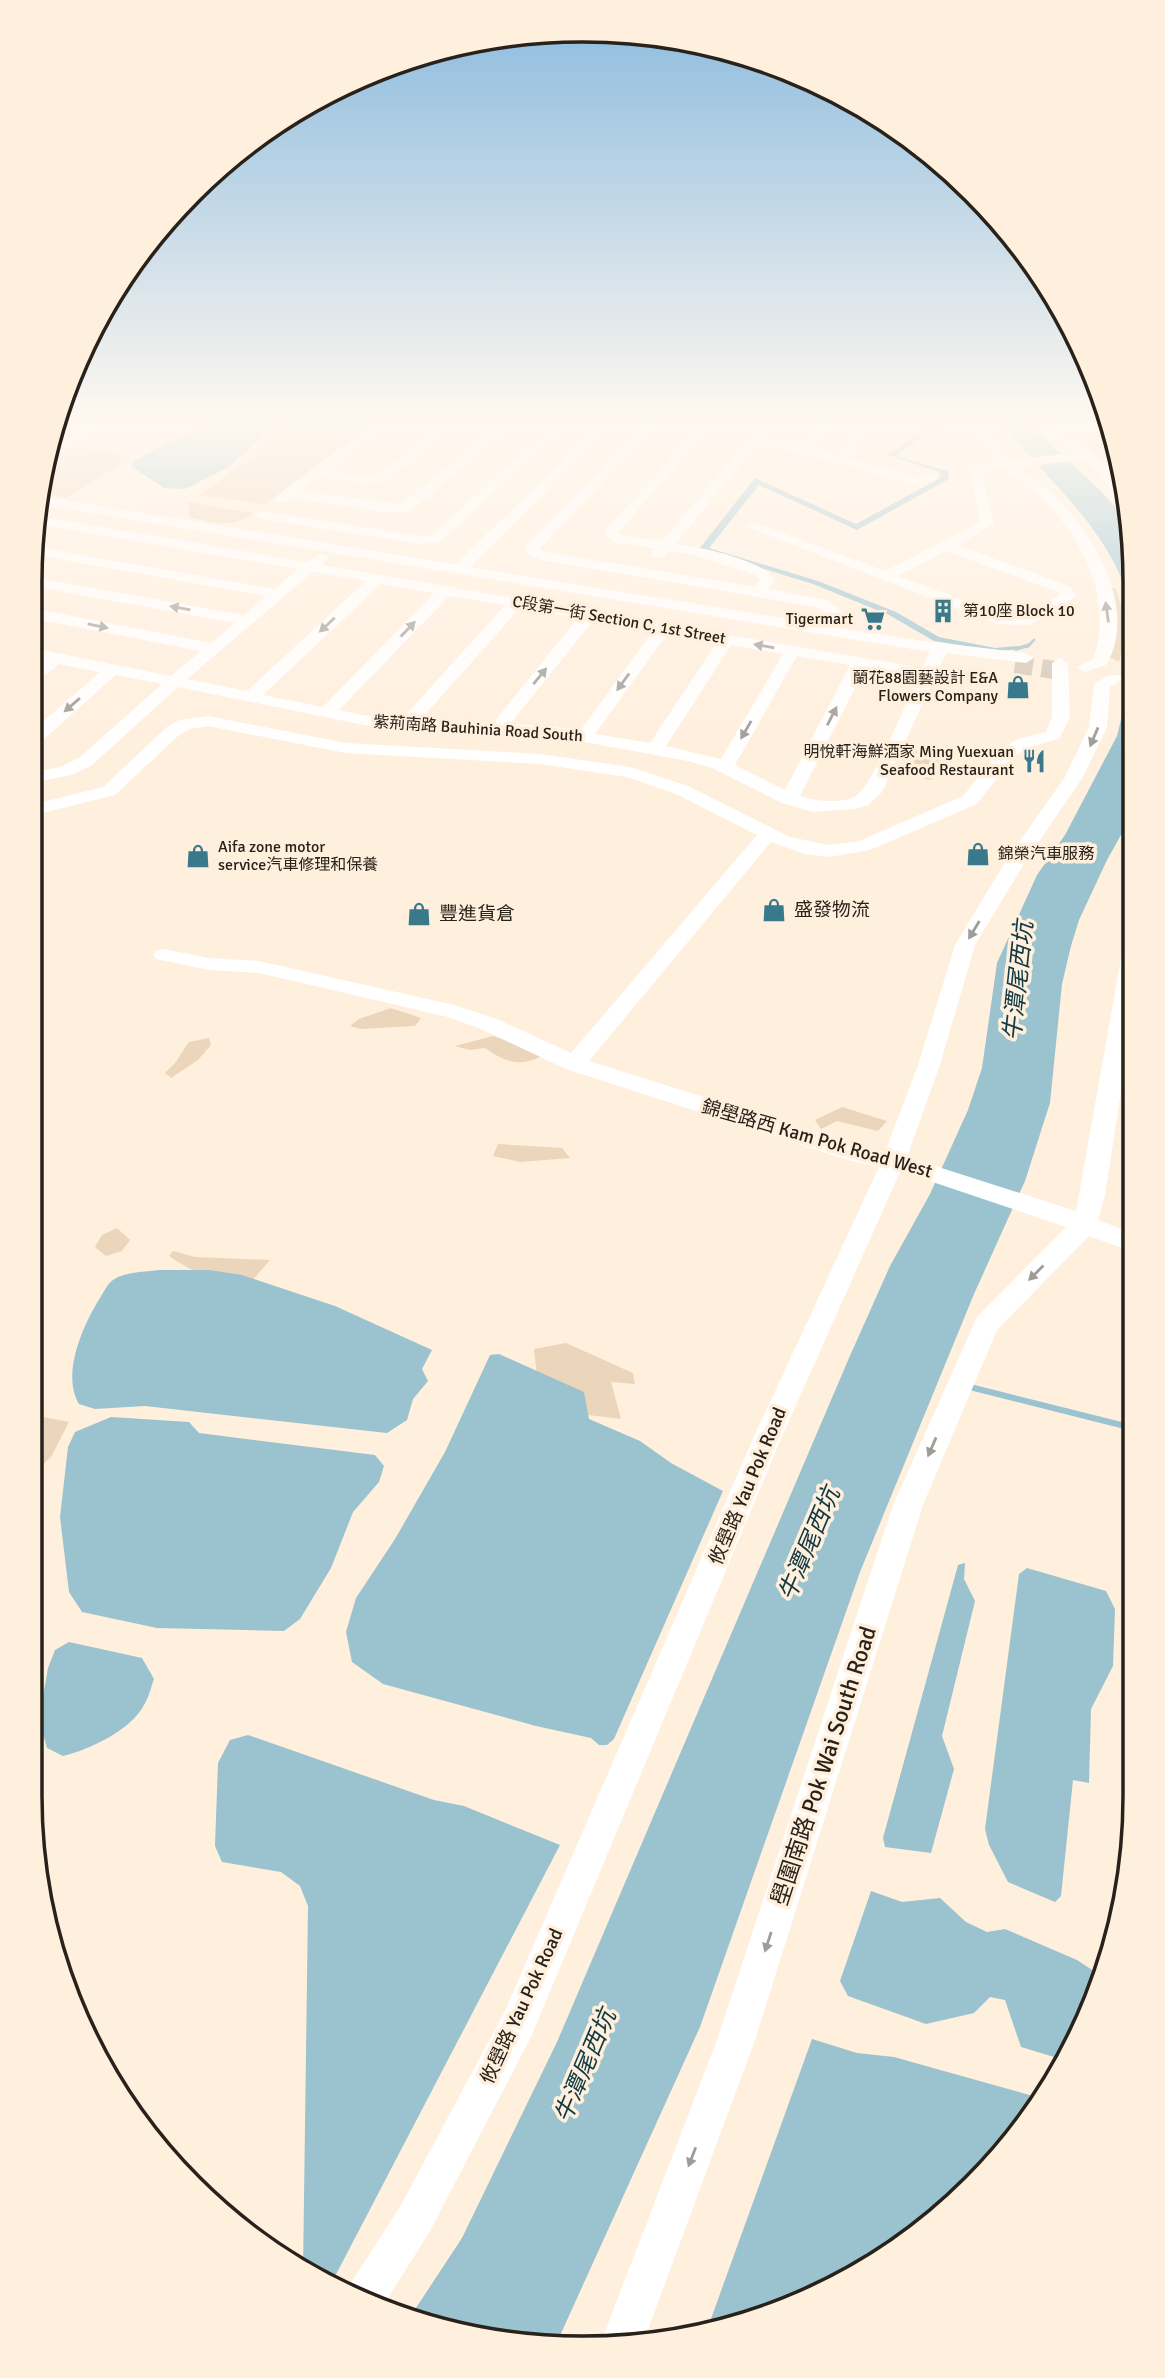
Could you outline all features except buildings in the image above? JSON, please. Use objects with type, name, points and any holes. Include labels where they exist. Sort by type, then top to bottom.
[{"type":"street","name":"C段第一街 Section C, 1st Street","points":[[105,532],[928,674]]},
{"type":"street","points":[[238,532],[941,650],[1123,677]]},
{"type":"street","points":[[369,532],[420,540],[435,539],[443,532]]},
{"type":"street","points":[[460,568],[497,532]]},
{"type":"street","points":[[546,532],[531,547],[534,553],[541,556],[828,606],[834,612],[824,629]]},
{"type":"street","points":[[610,532],[617,538],[722,560],[764,574],[768,579],[759,592]]},
{"type":"street","points":[[623,596],[678,532]]},
{"type":"street","points":[[757,532],[886,576],[1004,621],[1023,622],[1069,596],[1064,589],[945,546]]},
{"type":"street","points":[[886,576],[972,532]]},
{"type":"street","points":[[1074,532],[1092,558],[1107,605],[1108,638],[1100,662],[1085,667]]},
{"type":"street","points":[[42,776],[85,762],[174,681],[333,547]]},
{"type":"street","points":[[43,552],[278,594]]},
{"type":"street","points":[[704,583],[722,560]]},
{"type":"street","points":[[250,698],[377,579]]},
{"type":"street","points":[[42,583],[247,620]]},
{"type":"street","points":[[326,713],[446,590]]},
{"type":"street","points":[[407,724],[516,603]]},
{"type":"street","points":[[42,615],[213,648]]},
{"type":"street","points":[[497,729],[589,615]]},
{"type":"street","points":[[584,737],[663,628]]},
{"type":"street","points":[[655,750],[727,639]]},
{"type":"street","points":[[724,766],[793,650]]},
{"type":"street","points":[[928,674],[941,650]]},
{"type":"street","name":"紫荊南路 Bauhinia Road South","points":[[42,655],[379,723],[552,732],[700,758],[724,766],[789,799],[813,806],[840,806],[861,801],[877,784],[928,674]]},
{"type":"street","points":[[42,669],[55,658]]},
{"type":"street","points":[[789,799],[860,662]]},
{"type":"street","points":[[1060,667],[1085,667],[1123,677]]},
{"type":"street","points":[[42,808],[109,790],[173,731],[185,724],[208,721],[346,748],[529,758],[630,772],[682,790],[768,834],[805,848],[829,851],[852,849],[970,800],[1007,753],[1024,743],[1048,737],[1059,727],[1061,717],[1060,667]]},
{"type":"street","points":[[42,731],[113,669]]},
{"type":"street","name":"攸壆路 Yau Pok Road","points":[[368,2291],[415,2219],[518,2024],[766,1441],[904,1164],[929,1065],[965,945],[1017,859],[1074,777],[1098,727],[1102,684],[1123,677]]},
{"type":"street","points":[[574,1064],[768,834]]},
{"type":"street","name":"錦壆路西 Kam Pok Road West","points":[[163,955],[209,964],[259,967],[454,1012],[489,1024],[574,1064],[856,1154],[904,1164],[1062,1216],[1123,1239]]},
{"type":"street","points":[[1062,1216],[1094,1188],[1123,1009]]},
{"type":"street","name":"壆圍南路 Pok Wai South Road","points":[[625,2334],[736,2040],[908,1505],[986,1324],[1062,1216]]},
{"type":"shaded area","points":[[1106,586],[1116,589],[1121,607],[1123,634],[1119,662],[1108,656]]},
{"type":"shaded area","points":[[914,750],[942,755],[931,780],[903,774]]},
{"type":"shaded area","points":[[391,1008],[421,1018],[415,1026],[361,1029],[350,1026],[359,1019]]},
{"type":"shaded area","points":[[493,1036],[538,1050],[544,1055],[527,1061],[513,1062],[485,1048],[470,1050],[455,1046]]},
{"type":"shaded area","points":[[209,1038],[211,1045],[198,1060],[171,1078],[165,1073],[189,1042]]},
{"type":"shaded area","points":[[842,1107],[887,1121],[878,1131],[837,1121],[821,1129],[815,1120]]},
{"type":"shaded area","points":[[498,1144],[562,1148],[570,1158],[520,1162],[493,1156]]},
{"type":"shaded area","points":[[117,1228],[130,1240],[122,1251],[106,1256],[95,1247],[102,1235]]},
{"type":"shaded area","points":[[173,1251],[195,1257],[270,1260],[250,1283],[198,1273],[169,1256]]},
{"type":"shaded area","points":[[566,1343],[633,1373],[635,1384],[611,1382],[621,1419],[564,1412],[539,1394],[534,1349]]},
{"type":"shaded area","points":[[42,1417],[69,1422],[51,1457],[42,1465]]},
{"type":"water","points":[[712,532],[722,532],[709,548],[818,581],[896,612],[939,637],[995,648],[1019,646],[1021,649],[998,651],[934,641],[889,615],[813,584],[699,549]]},
{"type":"water","points":[[1095,532],[1120,532],[1123,582],[1122,579]]},
{"type":"water","name":"牛潭尾西坑","points":[[1123,712],[1123,831],[1079,920],[1071,946],[1062,984],[1050,1103],[1025,1181],[974,1294],[860,1572],[700,2027],[560,2335],[477,2326],[415,2309],[462,2238],[557,2042],[849,1358],[890,1266],[930,1194],[968,1110],[982,1068],[997,963],[1037,875],[1065,835],[1117,736]]},
{"type":"water","points":[[209,1270],[242,1275],[335,1306],[432,1350],[422,1369],[428,1381],[413,1399],[407,1420],[387,1433],[145,1406],[95,1409],[79,1404],[72,1379],[73,1364],[81,1335],[93,1309],[113,1280],[136,1272]]},
{"type":"water","points":[[499,1354],[584,1392],[589,1419],[640,1441],[671,1463],[723,1491],[614,1739],[607,1745],[599,1745],[591,1738],[536,1726],[383,1684],[352,1662],[346,1632],[356,1598],[395,1539],[445,1452],[490,1355]]},
{"type":"water","points":[[111,1417],[189,1422],[199,1433],[375,1455],[384,1466],[379,1482],[353,1512],[331,1568],[300,1619],[284,1631],[157,1628],[82,1612],[69,1592],[60,1517],[68,1447],[75,1432]]},
{"type":"water","points":[[965,1563],[964,1579],[975,1601],[942,1736],[954,1769],[931,1853],[885,1847],[883,1838],[958,1565]]},
{"type":"water","points":[[1027,1568],[1106,1591],[1115,1609],[1113,1666],[1091,1709],[1089,1783],[1073,1780],[1061,1896],[1055,1902],[1008,1882],[989,1845],[985,1829],[1019,1574]]},
{"type":"water","points":[[69,1642],[142,1658],[154,1679],[146,1702],[130,1723],[97,1744],[63,1756],[47,1748],[42,1730],[42,1703],[48,1668],[55,1650]]},
{"type":"water","points":[[248,1735],[434,1800],[464,1806],[560,1845],[335,2276],[303,2258],[308,1906],[300,1886],[281,1872],[222,1862],[215,1846],[218,1763],[230,1740]]},
{"type":"water","points":[[871,1891],[902,1902],[940,1898],[966,1922],[987,1932],[1005,1929],[1077,1960],[1093,1971],[1082,2002],[1055,2057],[1021,2047],[1005,2000],[990,1997],[974,2013],[926,2024],[848,1996],[840,1981]]},
{"type":"water","points":[[812,2039],[857,2053],[894,2057],[1032,2096],[989,2152],[965,2178],[939,2202],[883,2245],[853,2264],[789,2295],[710,2321]]},
{"type":"waterway","points":[[1029,645],[1034,640]]},
{"type":"waterway","points":[[1016,649],[1029,645]]},
{"type":"waterway","points":[[966,1386],[1123,1425]]},
{"type":"tunnel","points":[[1015,664],[1060,671]]},
{"type":"place","name":"第10座 Block 10","points":[[943,611]]},
{"type":"place","name":"Tigermart","points":[[873,619]]},
{"type":"place","name":"蘭花88園藝設計 E&A Flowers Company","points":[[1018,687]]},
{"type":"place","name":"明悅軒海鮮酒家 Ming Yuexuan Seafood Restaurant","points":[[1034,761]]},
{"type":"place","name":"錦榮汽車服務","points":[[978,854]]},
{"type":"place","name":"Aifa zone motor service汽車修理和保養","points":[[198,856]]},
{"type":"place","name":"盛發物流","points":[[774,910]]},
{"type":"place","name":"豐進貨倉","points":[[419,914]]}]
